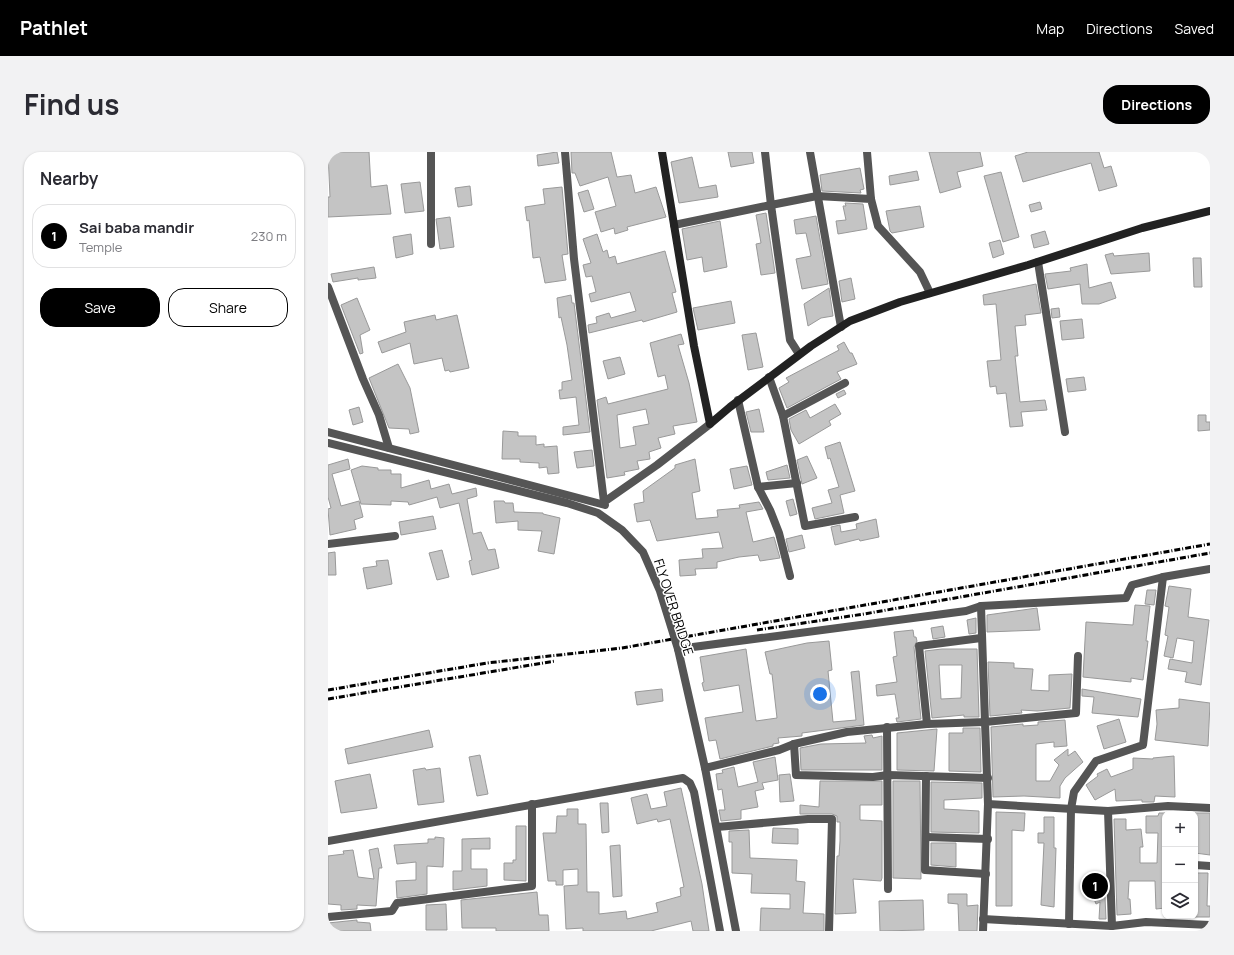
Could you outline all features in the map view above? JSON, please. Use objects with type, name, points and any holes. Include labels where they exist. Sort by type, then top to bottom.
[{"type":"street","points":[[431,152],[431,244]]},
{"type":"street","points":[[565,152],[574,260],[604,502]]},
{"type":"street","points":[[662,152],[710,424]]},
{"type":"street","points":[[765,152],[790,340],[799,354]]},
{"type":"street","points":[[810,152],[841,327]]},
{"type":"street","points":[[867,152],[872,199],[878,226],[920,272],[930,293]]},
{"type":"street","points":[[674,225],[817,196],[872,199]]},
{"type":"street","points":[[328,432],[605,505],[604,502],[657,465],[738,400],[799,354],[850,321],[900,302],[1038,262],[1142,228],[1210,211]]},
{"type":"street","points":[[1038,262],[1065,432]]},
{"type":"street","points":[[328,287],[363,379],[379,415],[389,448]]},
{"type":"street","points":[[769,377],[784,416],[805,526],[856,517]]},
{"type":"street","points":[[784,416],[845,383]]},
{"type":"street","points":[[738,400],[758,487],[777,527],[790,576]]},
{"type":"street","name":"FLY OVER BRIDGE","points":[[328,443],[566,503],[598,514],[622,530],[643,552],[660,592],[678,649],[705,768],[736,931]]},
{"type":"street","points":[[758,487],[797,483]]},
{"type":"street","points":[[328,544],[395,536]]},
{"type":"street","points":[[678,649],[966,611],[982,606],[1126,598],[1132,585],[1163,576],[1210,569]]},
{"type":"street","points":[[1068,924],[1071,809],[1074,792],[1096,761],[1143,745],[1163,576]]},
{"type":"street","points":[[982,606],[981,638],[988,778],[988,839],[983,931]]},
{"type":"street","points":[[927,724],[919,646],[981,638]]},
{"type":"street","points":[[705,768],[779,750],[794,744],[847,732],[887,727],[985,722],[1076,713],[1078,656]]},
{"type":"street","points":[[887,727],[888,889]]},
{"type":"street","points":[[794,744],[796,776],[873,777],[888,775],[988,778]]},
{"type":"street","points":[[926,776],[925,870],[986,874]]},
{"type":"street","points":[[328,841],[683,778],[690,782],[694,792],[720,931]]},
{"type":"street","points":[[328,917],[392,911],[397,902],[532,886],[532,804]]},
{"type":"street","points":[[988,804],[1108,811],[1168,806],[1187,810],[1210,808]]},
{"type":"street","points":[[1108,811],[1112,926]]},
{"type":"street","points":[[717,827],[808,819],[832,819],[829,931]]},
{"type":"street","points":[[926,837],[988,839]]},
{"type":"street","points":[[1198,865],[1210,866]]},
{"type":"street","points":[[983,919],[1112,926],[1181,920],[1210,925]]},
{"type":"building","points":[[328,152],[369,152],[371,187],[387,185],[391,214],[328,217],[328,197],[330,197]]},
{"type":"building","points":[[557,152],[559,163],[538,166],[537,155]]},
{"type":"building","points":[[571,152],[611,152],[617,177],[631,175],[635,193],[656,187],[666,217],[627,227],[628,230],[615,234],[614,228],[601,232],[595,212],[616,206],[608,177],[580,186],[575,173],[572,173]]},
{"type":"building","points":[[728,152],[752,152],[754,163],[731,167]]},
{"type":"building","points":[[929,152],[980,152],[983,166],[957,172],[961,187],[940,193]]},
{"type":"building","points":[[1028,152],[1099,152],[1104,168],[1111,166],[1117,186],[1099,191],[1091,163],[1023,182],[1015,156]]},
{"type":"building","points":[[692,157],[699,188],[716,185],[718,197],[679,203],[671,162]]},
{"type":"building","points":[[860,168],[864,189],[860,190],[861,193],[822,191],[820,175]]},
{"type":"building","points":[[917,171],[919,180],[890,185],[889,176]]},
{"type":"building","points":[[1001,172],[1019,237],[1003,242],[984,176]]},
{"type":"building","points":[[420,182],[424,211],[405,213],[401,184]]},
{"type":"building","points":[[470,186],[472,205],[458,207],[455,188]]},
{"type":"building","points":[[562,187],[568,254],[562,255],[566,280],[545,283],[540,257],[533,258],[529,220],[527,221],[525,207],[545,204],[543,189]]},
{"type":"building","points":[[588,190],[594,209],[584,212],[578,193]]},
{"type":"building","points":[[1040,202],[1042,209],[1031,212],[1029,205]]},
{"type":"building","points":[[845,203],[863,204],[867,229],[838,234],[836,221],[846,220],[843,206],[846,206]]},
{"type":"building","points":[[920,206],[924,227],[892,233],[890,231],[886,211]]},
{"type":"building","points":[[766,213],[775,273],[761,275],[756,244],[761,243],[756,215]]},
{"type":"building","points":[[816,216],[828,284],[802,289],[796,259],[811,256],[806,233],[796,234],[794,220]]},
{"type":"building","points":[[450,217],[454,247],[440,249],[436,219]]},
{"type":"building","points":[[720,221],[727,267],[704,272],[702,257],[687,260],[682,229]]},
{"type":"building","points":[[1045,231],[1049,244],[1034,248],[1031,235]]},
{"type":"building","points":[[411,234],[413,254],[396,258],[393,237]]},
{"type":"building","points":[[597,234],[603,252],[607,250],[609,258],[615,256],[617,264],[665,251],[676,292],[672,293],[677,312],[643,322],[642,320],[589,333],[588,325],[597,323],[596,317],[609,313],[611,318],[636,311],[630,292],[591,302],[589,294],[596,292],[592,276],[586,277],[583,265],[591,263],[583,239]]},
{"type":"building","points":[[1000,240],[1004,254],[993,258],[989,243]]},
{"type":"building","points":[[1113,253],[1114,256],[1149,253],[1150,271],[1111,274],[1105,255]]},
{"type":"building","points":[[1193,258],[1201,258],[1202,287],[1194,287]]},
{"type":"building","points":[[1087,264],[1089,288],[1111,282],[1116,298],[1099,304],[1082,304],[1080,284],[1048,289],[1045,274],[1071,271],[1070,268]]},
{"type":"building","points":[[374,267],[376,278],[358,280],[358,278],[333,282],[331,274]]},
{"type":"building","points":[[851,278],[855,299],[842,302],[839,281]]},
{"type":"building","points":[[1036,284],[1041,313],[1025,315],[1026,325],[1015,326],[1018,356],[1015,356],[1020,402],[1045,400],[1047,410],[1021,412],[1023,426],[1010,427],[1006,393],[997,394],[996,386],[990,387],[987,361],[1001,360],[996,304],[984,305],[983,295]]},
{"type":"building","points":[[829,288],[833,316],[821,318],[808,326],[804,304]]},
{"type":"building","points":[[571,295],[572,303],[574,303],[590,432],[563,435],[563,427],[579,425],[576,397],[560,399],[559,390],[562,390],[562,382],[572,380],[567,345],[561,317],[559,318],[557,298]]},
{"type":"building","points":[[357,298],[370,330],[360,335],[363,353],[360,354],[341,305]]},
{"type":"building","points":[[731,301],[735,323],[698,330],[693,308]]},
{"type":"building","points":[[1059,308],[1060,317],[1052,318],[1051,309]]},
{"type":"building","points":[[435,315],[436,320],[457,315],[469,368],[450,372],[449,370],[445,371],[442,358],[414,364],[410,343],[382,353],[378,342],[406,332],[404,322]]},
{"type":"building","points":[[1082,319],[1084,338],[1062,340],[1060,321]]},
{"type":"building","points":[[756,333],[763,367],[748,370],[742,335]]},
{"type":"building","points":[[681,334],[684,344],[678,345],[689,383],[697,422],[673,426],[675,434],[658,438],[661,448],[649,452],[650,459],[637,461],[639,469],[624,472],[625,475],[607,478],[597,400],[606,397],[608,404],[668,389],[665,375],[658,377],[650,343]],"holes":[[[646,409],[649,424],[633,427],[636,445],[620,448],[617,415]]]},
{"type":"building","points":[[844,342],[850,353],[852,353],[857,364],[837,372],[841,379],[787,408],[779,388],[789,382],[786,378],[839,350],[837,346]]},
{"type":"building","points":[[620,357],[625,374],[608,379],[603,361]]},
{"type":"building","points":[[398,364],[410,388],[419,432],[410,434],[409,429],[389,428],[369,378]]},
{"type":"building","points":[[1084,377],[1086,390],[1068,392],[1066,379]]},
{"type":"building","points":[[844,390],[846,394],[838,398],[836,394]]},
{"type":"building","points":[[835,404],[841,414],[829,421],[831,425],[799,444],[791,430],[789,419],[806,410],[810,418]]},
{"type":"building","points":[[359,407],[363,422],[353,425],[349,410]]},
{"type":"building","points":[[759,409],[764,432],[751,432],[746,412]]},
{"type":"building","points":[[1198,415],[1206,415],[1206,422],[1210,422],[1210,430],[1198,431]]},
{"type":"building","points":[[503,431],[518,432],[518,436],[536,436],[536,445],[544,444],[544,447],[557,446],[559,473],[548,474],[547,467],[539,468],[539,463],[520,462],[520,459],[502,459]]},
{"type":"building","points":[[840,442],[855,491],[840,495],[844,513],[815,519],[812,508],[832,503],[828,490],[839,487],[825,447]]},
{"type":"building","points":[[592,450],[594,466],[577,468],[574,452]]},
{"type":"building","points":[[807,456],[817,478],[802,484],[797,460]]},
{"type":"building","points":[[348,459],[350,469],[332,474],[341,506],[359,501],[363,517],[354,520],[356,529],[330,535],[328,509],[331,508],[328,497],[328,465]]},
{"type":"building","points":[[695,459],[700,491],[692,493],[696,519],[718,517],[717,510],[740,508],[739,505],[759,502],[763,509],[746,512],[753,542],[774,537],[780,558],[760,561],[758,555],[739,557],[717,562],[717,568],[695,569],[696,575],[680,576],[679,560],[703,558],[702,549],[723,548],[719,532],[657,541],[650,520],[637,522],[634,504],[644,502],[643,491],[675,468],[675,465]]},
{"type":"building","points":[[787,465],[790,478],[768,480],[766,472]]},
{"type":"building","points":[[362,466],[378,468],[378,470],[391,470],[391,474],[401,474],[401,488],[429,480],[431,489],[449,484],[452,494],[476,488],[477,496],[467,499],[473,534],[481,532],[488,550],[495,549],[499,568],[472,575],[469,561],[472,560],[459,503],[440,508],[437,497],[409,505],[408,502],[391,501],[391,505],[361,504],[351,470]]},
{"type":"building","points":[[747,466],[752,485],[734,489],[730,469]]},
{"type":"building","points":[[793,499],[797,514],[790,516],[786,501]]},
{"type":"building","points":[[494,501],[513,503],[514,512],[543,513],[560,518],[554,554],[538,551],[542,531],[518,530],[518,521],[496,523]]},
{"type":"building","points":[[433,516],[436,529],[401,535],[399,522]]},
{"type":"building","points":[[876,519],[879,537],[860,541],[859,539],[835,545],[831,527],[840,525],[841,532],[857,529],[856,524]]},
{"type":"building","points":[[802,535],[805,548],[789,552],[786,539]]},
{"type":"building","points":[[442,550],[449,577],[437,580],[429,553]]},
{"type":"building","points":[[335,552],[336,575],[328,575],[328,553]]},
{"type":"building","points":[[388,560],[392,584],[367,589],[363,568],[377,566],[376,561]]},
{"type":"building","points":[[1169,586],[1191,589],[1188,617],[1209,620],[1201,685],[1185,682],[1187,672],[1168,669],[1170,659],[1192,663],[1194,641],[1177,638],[1173,658],[1164,656],[1168,636],[1165,635],[1169,607],[1165,606]]},
{"type":"building","points":[[1147,590],[1156,590],[1154,605],[1145,604]]},
{"type":"building","points":[[1135,605],[1150,606],[1146,641],[1148,641],[1143,680],[1131,678],[1131,682],[1083,677],[1086,622],[1133,625]]},
{"type":"building","points":[[1037,608],[1040,630],[987,632],[987,615]]},
{"type":"building","points":[[976,618],[976,633],[969,634],[967,620]]},
{"type":"building","points":[[943,626],[945,637],[933,639],[931,628]]},
{"type":"building","points":[[913,630],[914,637],[916,637],[917,641],[914,647],[921,719],[897,722],[896,718],[899,718],[895,694],[877,696],[876,685],[897,682],[893,657],[897,656],[894,632]]},
{"type":"building","points":[[829,641],[832,670],[828,671],[833,722],[856,720],[851,672],[859,671],[864,725],[802,733],[802,736],[778,738],[779,743],[773,744],[773,746],[720,759],[716,740],[709,741],[705,718],[743,712],[739,685],[704,691],[700,657],[746,649],[756,721],[777,718],[772,674],[770,674],[765,652],[807,643]]},
{"type":"building","points":[[942,649],[977,649],[979,717],[964,717],[964,715],[932,718],[925,651]],"holes":[[[939,665],[962,665],[961,698],[941,699]]]},
{"type":"building","points":[[988,662],[1014,663],[1014,668],[1033,669],[1031,690],[1049,691],[1049,675],[1072,674],[1070,708],[1037,711],[1021,710],[1022,713],[990,716]]},
{"type":"building","points":[[662,689],[663,701],[637,705],[635,692]]},
{"type":"building","points":[[1082,689],[1141,699],[1138,717],[1092,713],[1094,697],[1082,696]]},
{"type":"building","points":[[1179,699],[1210,703],[1208,746],[1155,740],[1157,724],[1156,710],[1179,708]]},
{"type":"building","points":[[1119,719],[1126,742],[1104,749],[1097,726]]},
{"type":"building","points":[[1065,720],[1067,746],[1054,747],[1054,742],[1036,744],[1036,781],[1050,781],[1059,765],[1054,760],[1068,749],[1068,756],[1075,751],[1083,762],[1065,778],[1060,786],[1060,798],[1024,796],[993,797],[991,727],[1023,724],[1023,726],[1038,725],[1038,722]]},
{"type":"building","points":[[963,728],[980,728],[981,772],[949,771],[949,733],[963,733]]},
{"type":"building","points":[[937,729],[934,771],[897,770],[897,733]]},
{"type":"building","points":[[429,730],[433,747],[348,764],[345,749]]},
{"type":"building","points":[[872,735],[873,738],[882,736],[882,770],[801,770],[800,748],[821,744],[866,743],[864,736]]},
{"type":"building","points":[[480,755],[488,794],[477,796],[469,757]]},
{"type":"building","points":[[1174,756],[1175,797],[1155,796],[1154,802],[1142,802],[1142,800],[1116,801],[1115,789],[1095,800],[1086,785],[1098,776],[1097,774],[1107,769],[1111,777],[1133,769],[1133,758],[1153,759]]},
{"type":"building","points":[[775,757],[778,780],[762,783],[764,789],[755,791],[758,807],[741,810],[741,819],[721,821],[719,810],[725,810],[722,789],[718,790],[716,774],[723,773],[722,770],[734,767],[738,787],[758,782],[753,762]]},
{"type":"building","points":[[425,768],[426,770],[440,768],[444,802],[418,805],[413,770]]},
{"type":"building","points":[[370,774],[377,808],[341,813],[335,781]]},
{"type":"building","points":[[790,774],[794,801],[780,802],[779,775]]},
{"type":"building","points":[[820,781],[882,781],[882,805],[860,805],[860,820],[882,821],[882,878],[881,881],[853,879],[856,913],[835,914],[837,856],[839,856],[840,841],[840,822],[837,822],[837,816],[832,814],[800,814],[800,805],[819,807]]},
{"type":"building","points":[[893,781],[920,781],[921,879],[893,878]]},
{"type":"building","points":[[931,782],[982,783],[982,798],[944,800],[944,809],[979,811],[979,833],[931,832]]},
{"type":"building","points":[[681,788],[702,884],[709,931],[693,931],[691,921],[651,931],[583,931],[583,928],[566,929],[564,886],[578,885],[578,869],[563,870],[563,885],[556,885],[556,881],[548,881],[543,833],[556,833],[557,816],[567,816],[567,809],[578,809],[578,824],[586,824],[587,892],[599,892],[599,914],[626,911],[627,919],[658,912],[656,903],[681,896],[680,888],[684,887],[670,819],[658,822],[657,819],[637,824],[631,798],[647,794],[651,809],[667,806],[664,792]]},
{"type":"building","points":[[600,803],[608,803],[609,832],[602,833]]},
{"type":"building","points":[[996,812],[1025,813],[1024,831],[1012,830],[1012,906],[996,906]]},
{"type":"building","points":[[1159,813],[1162,813],[1162,908],[1156,909],[1155,881],[1129,881],[1128,899],[1130,899],[1131,914],[1117,915],[1114,819],[1126,819],[1126,830],[1141,829],[1143,847],[1140,847],[1140,863],[1157,863],[1158,833],[1146,833],[1146,816],[1158,816]]},
{"type":"building","points":[[1198,813],[1210,813],[1210,855],[1198,853]]},
{"type":"building","points":[[1044,817],[1054,817],[1054,848],[1056,848],[1054,907],[1041,905],[1044,843],[1038,843],[1038,833],[1044,833]]},
{"type":"building","points":[[516,826],[526,826],[526,881],[504,880],[504,863],[513,863],[513,860],[516,860]]},
{"type":"building","points":[[773,828],[798,829],[798,844],[772,843]]},
{"type":"building","points":[[749,830],[750,858],[797,860],[796,881],[805,882],[803,913],[824,914],[824,931],[760,931],[761,908],[790,909],[790,894],[751,893],[752,874],[732,873],[732,842],[729,842],[729,831]]},
{"type":"building","points":[[435,837],[444,838],[443,867],[427,866],[427,894],[397,898],[396,881],[416,880],[416,862],[397,864],[394,845],[428,843],[428,839],[435,839]]},
{"type":"building","points":[[490,838],[490,849],[471,849],[471,869],[487,869],[487,886],[453,890],[453,871],[462,871],[462,839]]},
{"type":"building","points":[[931,843],[956,843],[956,867],[931,865]]},
{"type":"building","points":[[620,845],[622,896],[613,897],[610,846]]},
{"type":"building","points":[[378,848],[382,868],[379,868],[376,906],[357,905],[357,909],[341,910],[341,905],[328,904],[328,856],[344,854],[343,851],[353,850],[358,877],[374,879],[369,850]]},
{"type":"building","points":[[1198,873],[1208,873],[1207,906],[1210,906],[1210,917],[1198,917]]},
{"type":"building","points":[[1096,874],[1105,897],[1106,919],[1099,919],[1100,902],[1096,904],[1086,878]]},
{"type":"building","points":[[537,892],[539,915],[548,915],[549,931],[496,931],[496,928],[462,928],[461,900]]},
{"type":"building","points":[[948,894],[967,894],[967,906],[978,905],[977,931],[959,931],[958,904],[948,903]]},
{"type":"building","points":[[923,900],[924,930],[880,931],[879,901]]},
{"type":"building","points":[[446,904],[447,930],[426,930],[426,905]]},
{"type":"building","points":[[357,920],[357,922],[370,923],[371,931],[328,931],[328,923]]},
{"type":"railway","points":[[328,690],[487,663],[622,648],[1210,544]]},
{"type":"railway","points":[[757,630],[864,614],[1210,553]]},
{"type":"railway","points":[[328,699],[555,661]]},
{"type":"place","name":"Sai baba mandir","points":[[1095,886]]}]
